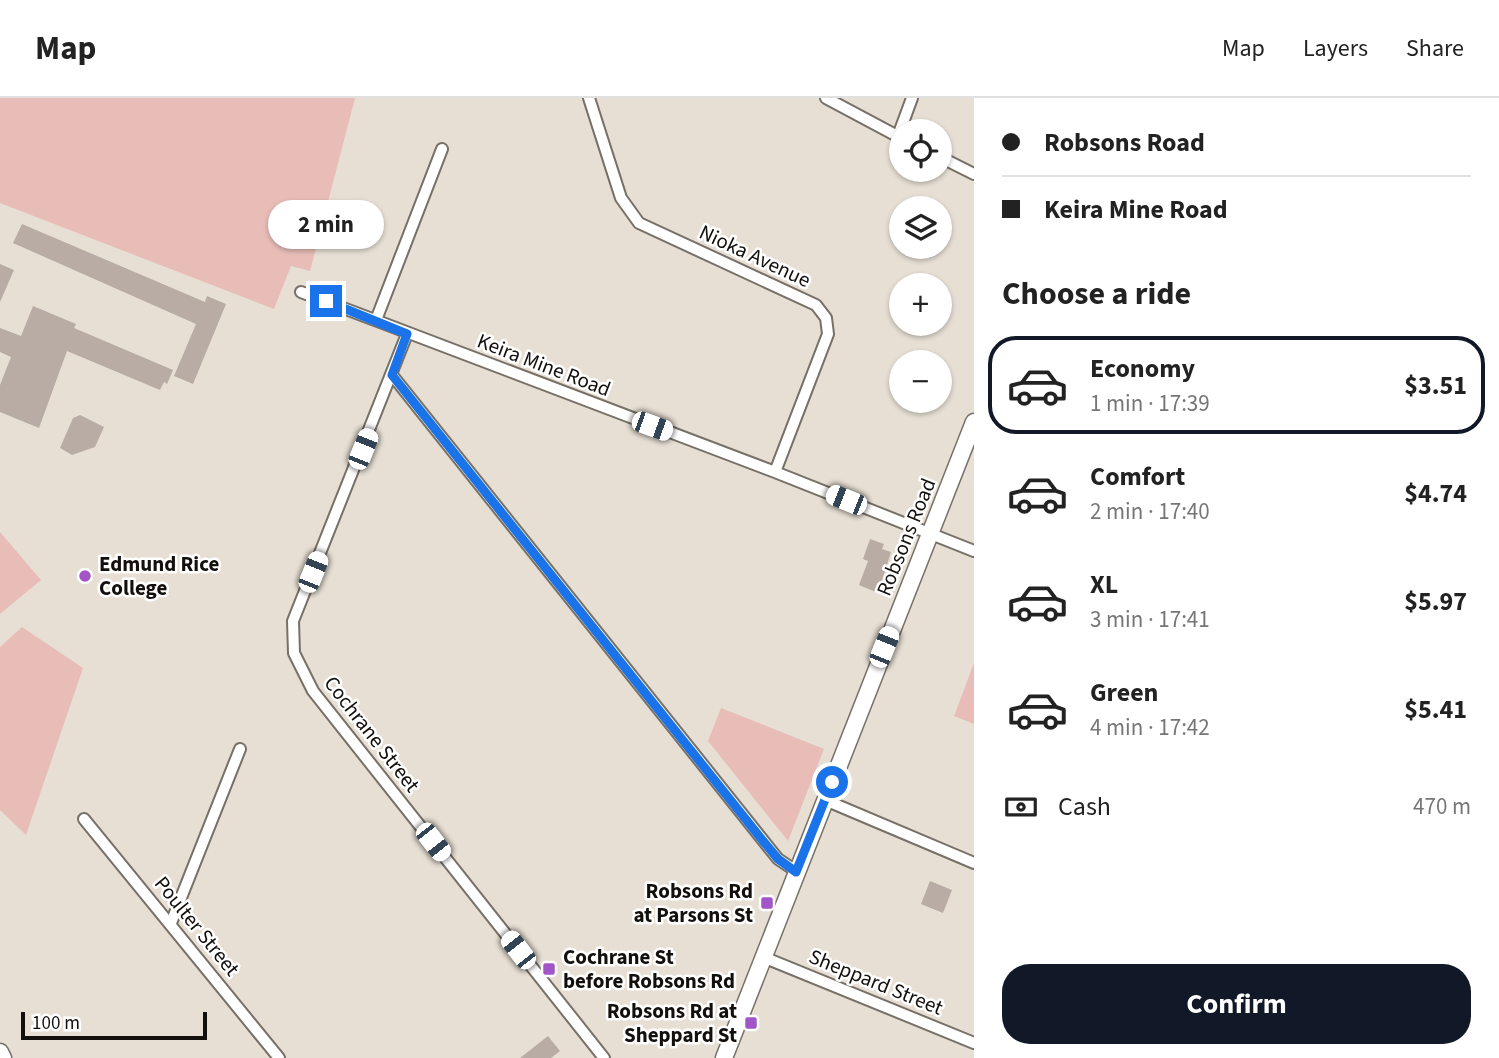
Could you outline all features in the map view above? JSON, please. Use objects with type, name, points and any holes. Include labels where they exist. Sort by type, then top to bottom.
[{"type":"main road","name":"Robsons Road","points":[[723,1058],[974,422]]},
{"type":"main road","points":[[0,1052],[4,1058]]},
{"type":"street","name":"Nioka Avenue","points":[[589,98],[621,198],[639,223],[816,305],[826,318],[828,334],[775,472]]},
{"type":"street","points":[[826,98],[889,132]]},
{"type":"street","points":[[905,119],[912,98]]},
{"type":"street","points":[[376,320],[442,149]]},
{"type":"street","points":[[952,163],[974,174]]},
{"type":"street","name":"Keira Mine Road","points":[[301,292],[775,472],[974,551]]},
{"type":"street","points":[[407,334],[392,375],[770,849],[796,872]]},
{"type":"street","name":"Cochrane Street","points":[[392,375],[293,621],[293,653],[313,691],[604,1058]]},
{"type":"street","points":[[171,923],[240,749]]},
{"type":"street","points":[[825,800],[974,863]]},
{"type":"street","name":"Poulter Street","points":[[84,819],[279,1058]]},
{"type":"street","name":"Sheppard Street","points":[[763,957],[974,1042]]},
{"type":"shaded area","points":[[0,98],[355,98],[310,271],[291,266],[274,309],[0,203]]},
{"type":"shaded area","points":[[0,532],[41,580],[0,614]]},
{"type":"shaded area","points":[[22,627],[83,668],[26,835],[0,810],[0,647]]},
{"type":"shaded area","points":[[974,663],[974,724],[954,716]]},
{"type":"shaded area","points":[[721,708],[824,749],[788,841],[708,741]]},
{"type":"building","points":[[22,224],[205,302],[207,296],[226,304],[193,384],[174,376],[196,324],[13,243]]},
{"type":"building","points":[[0,264],[14,270],[0,302]]},
{"type":"building","points":[[33,306],[76,324],[74,328],[173,370],[167,384],[164,382],[160,390],[67,351],[39,428],[0,412],[0,385],[11,357],[0,352],[0,328],[21,336]]},
{"type":"building","points":[[80,415],[104,427],[95,447],[72,455],[60,448],[73,418]]},
{"type":"building","points":[[870,539],[884,544],[882,549],[891,552],[878,593],[859,585],[868,561],[863,559]]},
{"type":"building","points":[[930,881],[952,890],[943,913],[921,904]]},
{"type":"building","points":[[548,1036],[560,1051],[551,1058],[520,1058]]},
{"type":"place","name":"Edmund Rice College","points":[[85,576]]},
{"type":"place","name":"Robsons Rd at Parsons St","points":[[767,903]]},
{"type":"place","name":"Cochrane St before Robsons Rd","points":[[549,969]]},
{"type":"place","name":"Robsons Rd at Sheppard St","points":[[751,1023]]},
{"type":"route","points":[[326,301],[407,334],[392,375],[763,841],[778,859],[796,872],[832,782]]}]
